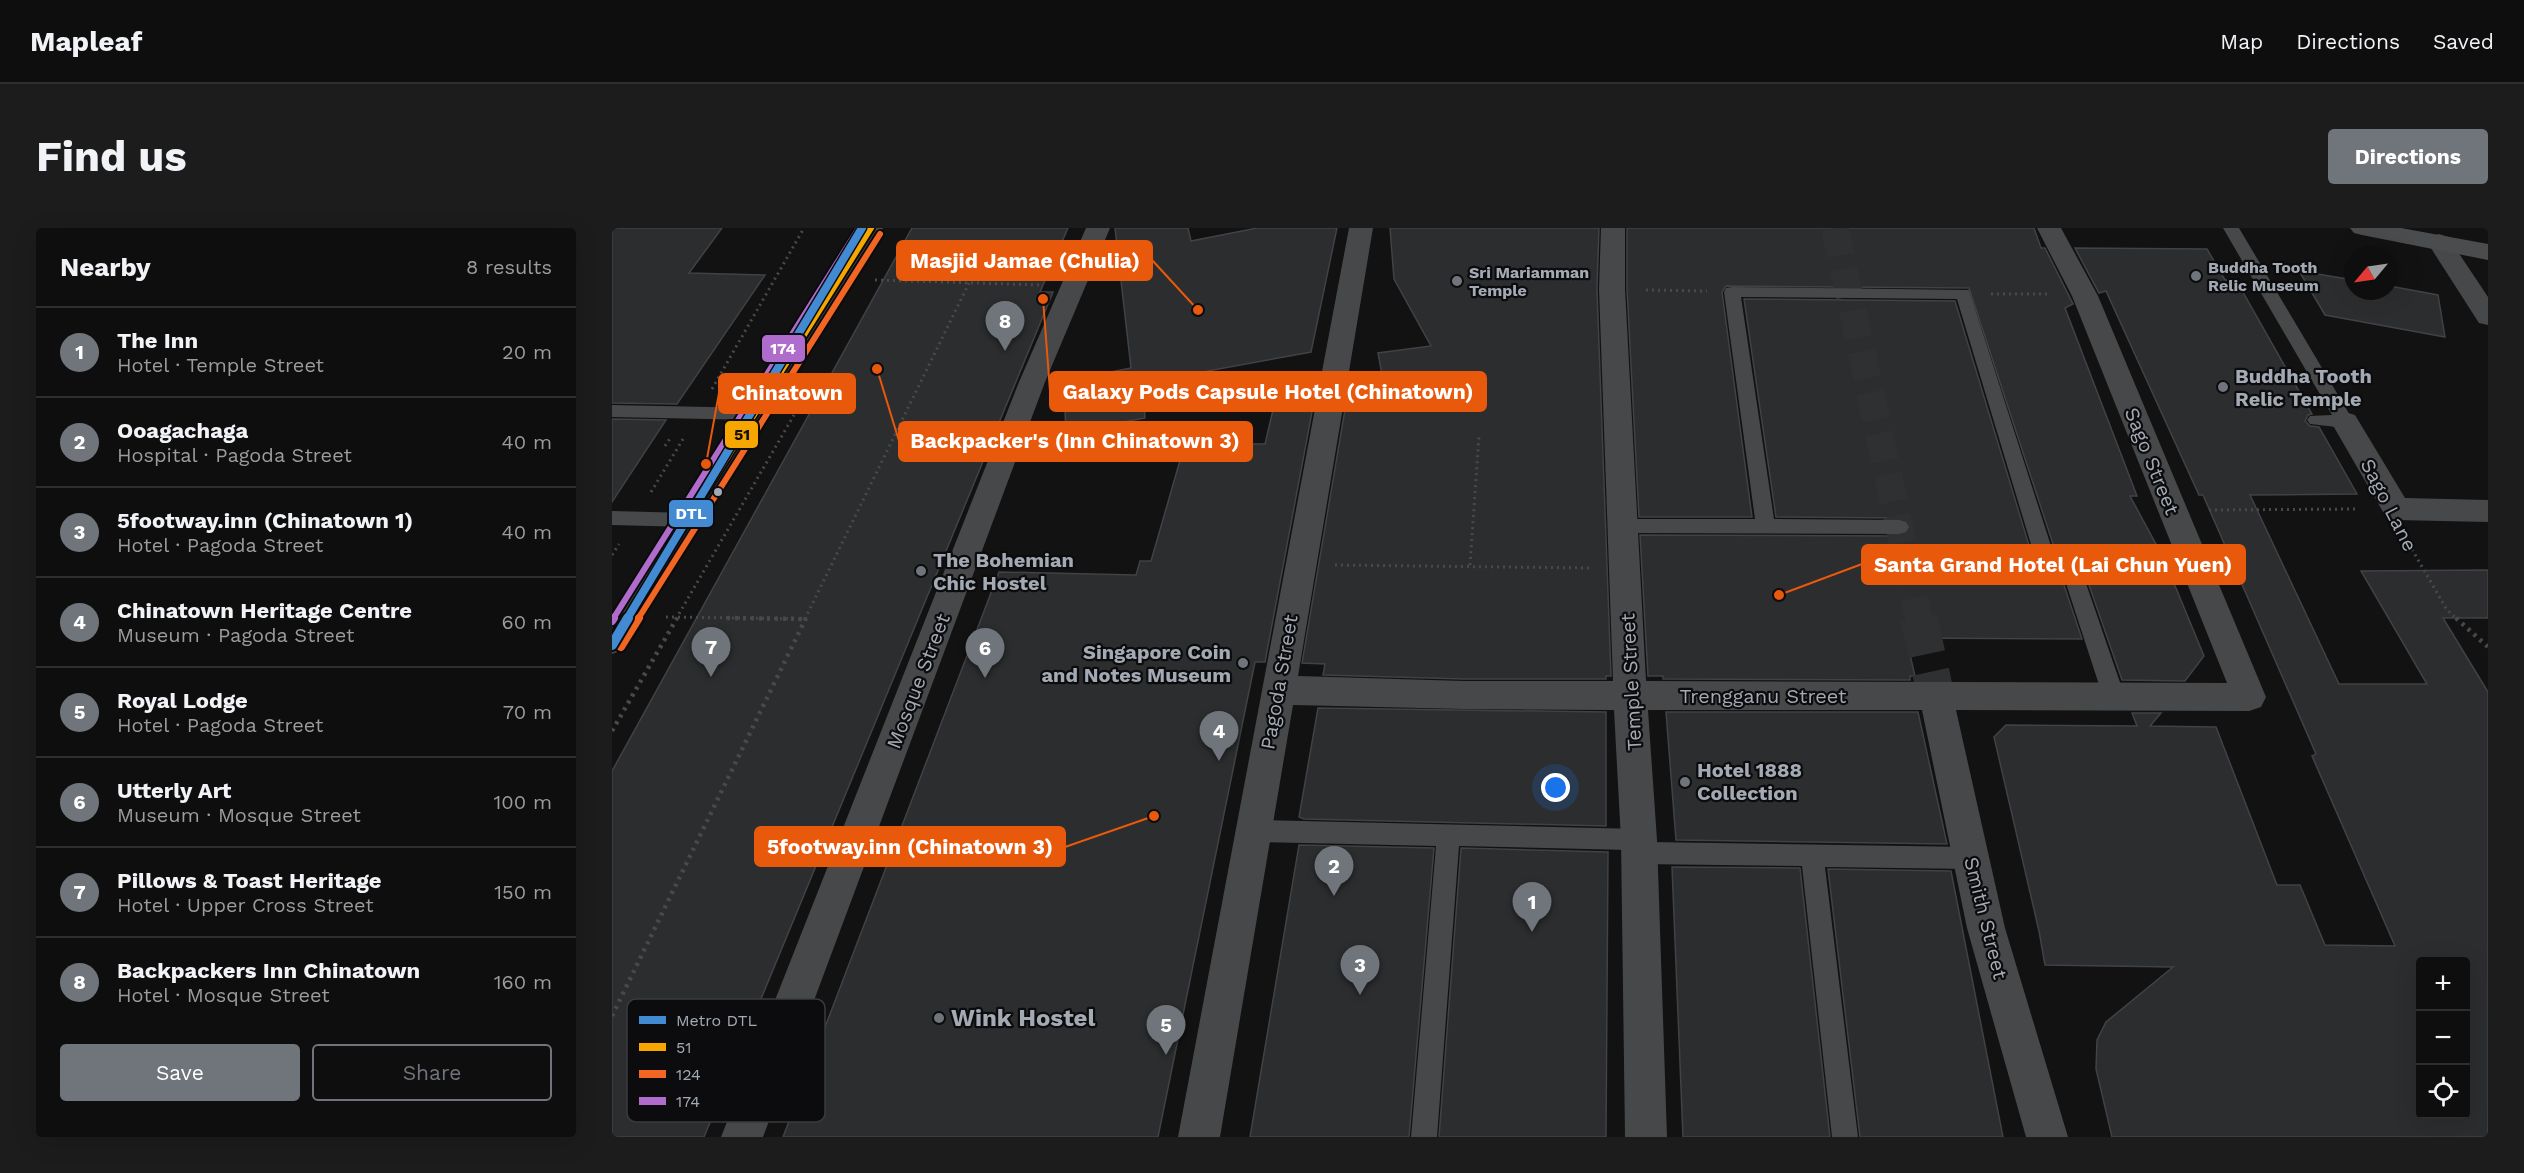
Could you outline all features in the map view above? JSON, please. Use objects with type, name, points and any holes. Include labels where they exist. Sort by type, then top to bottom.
[{"type":"main road","points":[[620,628],[690,520],[871,228]]},
{"type":"main road","points":[[2362,228],[2488,252]]},
{"type":"street","name":"Mosque Street","points":[[795,999],[1032,382],[1098,228]]},
{"type":"street","name":"Pagoda Street","points":[[1199,1137],[1361,228]]},
{"type":"street","name":"Temple Street","points":[[1613,228],[1612,289],[1639,846],[1646,1137]]},
{"type":"street","name":"Sago Street","points":[[2049,228],[2085,296],[2249,697]]},
{"type":"street","points":[[2439,242],[2488,317]]},
{"type":"street","name":"Sago Lane","points":[[2345,422],[2392,509]]},
{"type":"street","points":[[2392,509],[2488,511]]},
{"type":"street","name":"Trengganu Street","points":[[1277,690],[1630,695],[2249,697]]},
{"type":"street","name":"Smith Street","points":[[1936,696],[1986,928],[2047,1137]]},
{"type":"street","name":"Mosque Street","points":[[742,1137],[748,1122]]},
{"type":"lane","name":"Sago Lane","points":[[2231,228],[2345,422]]},
{"type":"lane","points":[[1765,526],[1732,292],[1963,294],[2043,551],[2069,564],[2104,674],[2114,697]]},
{"type":"lane","points":[[612,411],[756,414]]},
{"type":"lane","points":[[2316,420],[2345,422]]},
{"type":"lane","points":[[612,518],[690,520]]},
{"type":"lane","points":[[1624,526],[1899,527]]},
{"type":"lane","points":[[1255,831],[1448,835],[1812,855],[1971,858]]},
{"type":"lane","points":[[1424,1137],[1448,835]]},
{"type":"lane","points":[[1812,855],[1845,1137]]},
{"type":"path","points":[[872,279],[878,269]]},
{"type":"path","points":[[894,280],[1072,285]]},
{"type":"path","points":[[612,1016],[969,283]]},
{"type":"path","points":[[1612,289],[1732,292]]},
{"type":"path","points":[[1963,294],[2085,296]]},
{"type":"path","points":[[612,731],[796,412]]},
{"type":"path","points":[[1470,565],[1479,436]]},
{"type":"path","points":[[2174,513],[2200,510],[2392,509]]},
{"type":"path","name":"Sago Lane","points":[[2392,509],[2447,610],[2488,647]]},
{"type":"path","points":[[1300,564],[1592,568]]},
{"type":"path","points":[[620,628],[678,617],[806,619]]},
{"type":"building","points":[[612,228],[722,228],[689,273],[765,275],[677,404],[612,403]]},
{"type":"building","points":[[912,228],[1068,228],[1040,292],[1053,292],[761,999],[627,999],[627,1122],[710,1122],[704,1137],[612,1137],[612,771]]},
{"type":"building","points":[[1115,228],[1188,228],[1191,241],[1257,228],[1337,228],[1311,352],[1142,383],[1145,418],[1066,433],[1064,389],[1085,385],[1085,377],[1131,368]]},
{"type":"building","points":[[1390,228],[1599,228],[1597,289],[1611,676],[1606,676],[1606,679],[1464,679],[1323,675],[1325,664],[1302,663],[1350,380],[1383,380],[1378,353],[1431,346],[1394,279]]},
{"type":"building","points":[[1627,228],[2034,228],[2041,248],[2045,248],[2073,304],[2065,308],[2137,496],[2130,496],[2164,559],[2204,656],[2185,681],[2122,680],[2081,562],[2077,556],[2053,544],[1969,288],[1726,286],[1722,292],[1752,517],[1639,517],[1627,289]]},
{"type":"building","points":[[2075,248],[2207,249],[2225,280],[2236,280],[2312,414],[2308,415],[2305,421],[2310,426],[2319,427],[2357,494],[2250,495],[2339,684],[2427,684],[2361,571],[2488,570],[2488,618],[2443,618],[2488,692],[2488,1137],[2112,1137],[2096,1069],[2097,1040],[2106,1022],[2173,967],[2045,965],[1994,737],[2006,725],[2137,726],[2132,713],[2161,713],[2150,726],[2216,727],[2277,885],[2300,885],[2325,945],[2395,946],[2312,756],[2316,754],[2203,495],[2199,495],[2106,291],[2099,293]]},
{"type":"building","points":[[2299,271],[2344,278],[2344,300],[2398,300],[2398,288],[2438,295],[2445,337],[2325,315]]},
{"type":"building","points":[[1744,299],[1955,301],[2031,552],[2035,558],[2059,570],[2082,639],[1906,638],[1915,676],[1910,676],[1910,680],[1663,679],[1663,676],[1648,676],[1640,535],[1899,536],[1907,534],[1911,528],[1908,521],[1899,518],[1776,517]]},
{"type":"building","points":[[1280,380],[1318,380],[1265,662],[1255,662],[1158,1137],[783,1137],[789,1122],[825,1122],[825,1027],[999,572],[1136,575],[1140,561],[1151,561],[1185,443],[1265,444]]},
{"type":"building","points":[[612,419],[666,420],[612,502]]},
{"type":"building","points":[[1318,708],[1606,712],[1606,826],[1304,819],[1299,817]]},
{"type":"building","points":[[1666,712],[1918,712],[1947,844],[1676,840]]},
{"type":"building","points":[[1299,845],[1434,848],[1409,1137],[1250,1137]]},
{"type":"building","points":[[1461,848],[1608,852],[1606,1137],[1439,1137]]},
{"type":"building","points":[[1672,867],[1800,868],[1830,1137],[1683,1137]]},
{"type":"building","points":[[1828,869],[1951,871],[2003,1137],[1860,1137]]},
{"type":"tunnel","points":[[1835,228],[1919,619]]},
{"type":"tunnel","points":[[1919,618],[1936,696]]},
{"type":"metro line","name":"DTL","points":[[612,645],[862,228]]},
{"type":"transit line","name":"174","points":[[612,621],[859,228]]},
{"type":"transit line","name":"51","points":[[612,641],[871,228]]},
{"type":"transit line","name":"124","points":[[621,647],[880,234]]},
{"type":"place","name":"Buddha Tooth Relic Museum","points":[[2196,276]]},
{"type":"place","name":"Sri Mariamman Temple","points":[[1457,281]]},
{"type":"place","name":"Galaxy Pods Capsule Hotel (Chinatown)","points":[[1043,299]]},
{"type":"place","name":"Masjid Jamae (Chulia)","points":[[1198,310]]},
{"type":"place","name":"Backpackers Inn Chinatown","points":[[1005,351]]},
{"type":"place","name":"Backpacker's (Inn Chinatown 3)","points":[[877,369]]},
{"type":"place","name":"Buddha Tooth Relic Temple","points":[[2223,387]]},
{"type":"place","name":"Chinatown","points":[[706,464]]},
{"type":"place","name":"The Bohemian Chic Hostel","points":[[921,571]]},
{"type":"place","name":"Santa Grand Hotel (Lai Chun Yuen)","points":[[1779,595]]},
{"type":"place","name":"Singapore Coin and Notes Museum","points":[[1243,663]]},
{"type":"place","name":"Pillows & Toast Heritage","points":[[711,677]]},
{"type":"place","name":"Utterly Art","points":[[985,678]]},
{"type":"place","name":"Chinatown Heritage Centre","points":[[1219,761]]},
{"type":"place","name":"Hotel 1888 Collection","points":[[1685,782]]},
{"type":"place","name":"5footway.inn (Chinatown 3)","points":[[1154,816]]},
{"type":"place","name":"Ooagachaga","points":[[1334,896]]},
{"type":"place","name":"The Inn","points":[[1532,932]]},
{"type":"place","name":"5footway.inn (Chinatown 1)","points":[[1360,995]]},
{"type":"place","name":"Wink Hostel","points":[[939,1018]]},
{"type":"place","name":"Royal Lodge","points":[[1166,1055]]}]
